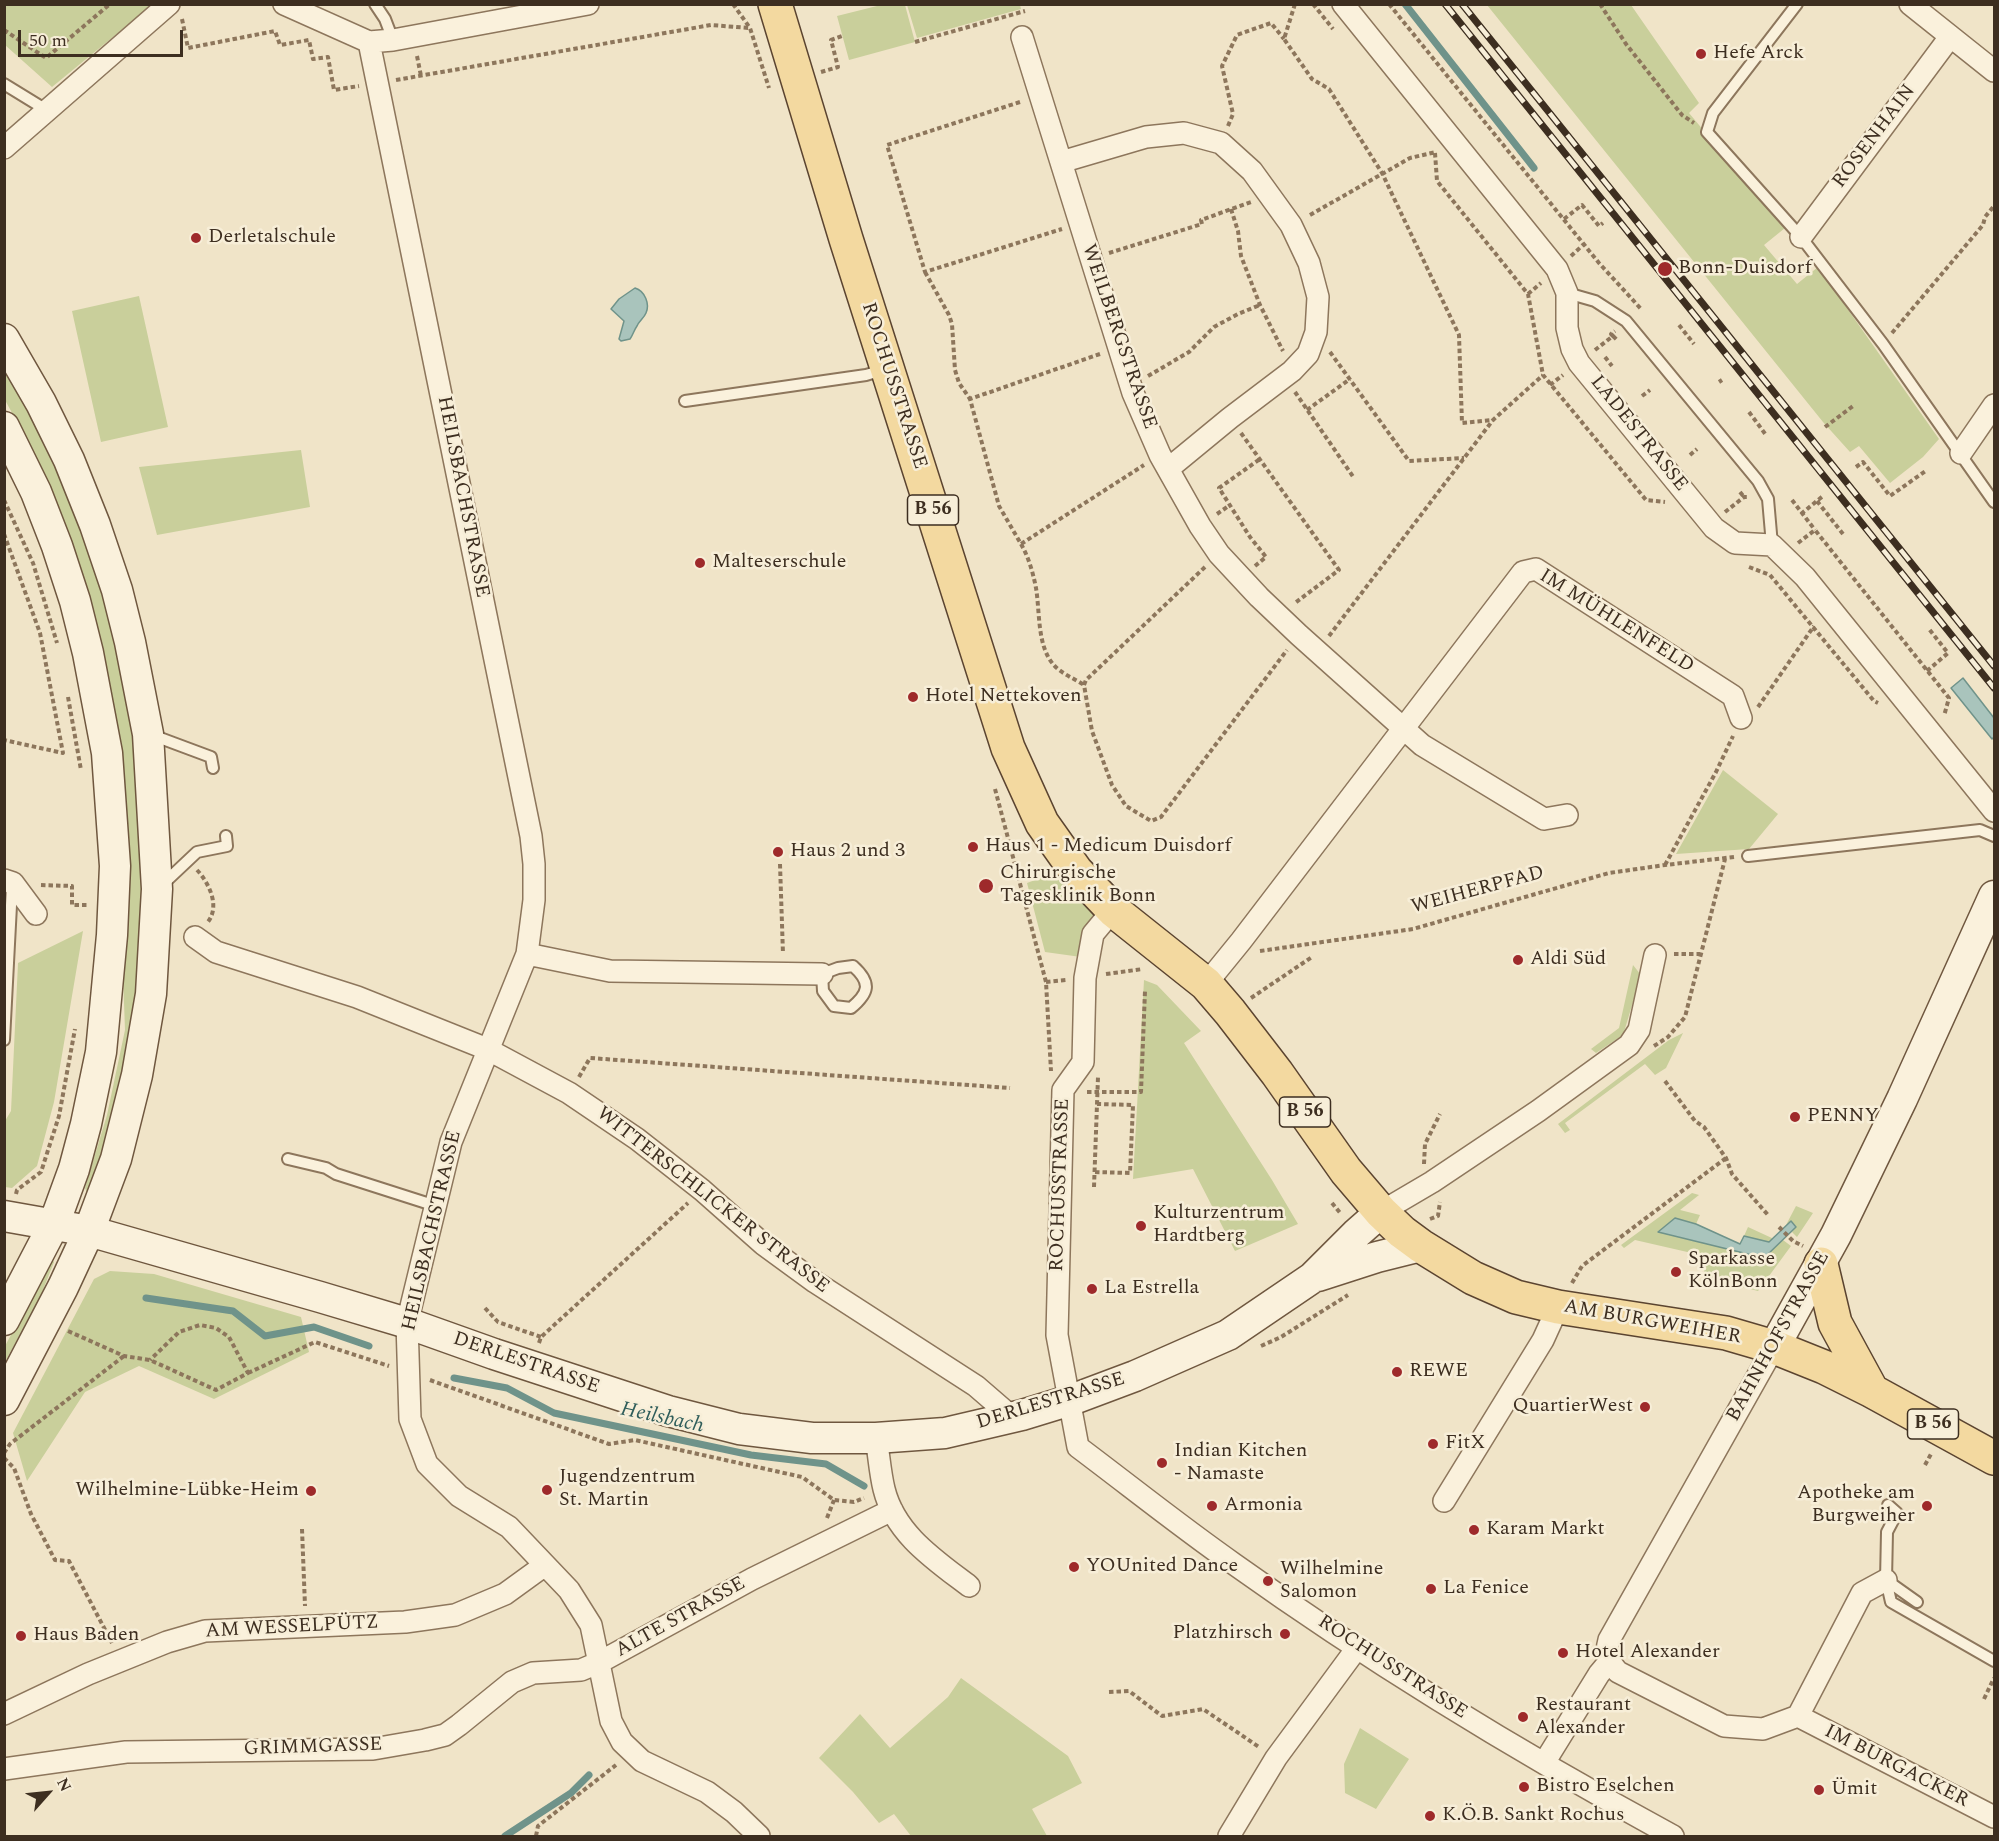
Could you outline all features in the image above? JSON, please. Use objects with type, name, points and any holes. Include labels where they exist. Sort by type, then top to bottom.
[{"type":"main road","name":"ROCHUSSTRASSE","points":[[777,12],[887,369],[1008,748],[1042,823],[1076,871],[1113,910]]},
{"type":"main road","name":"AM BURGWEIHER","points":[[1113,910],[1206,984],[1277,1073],[1346,1171],[1381,1212],[1421,1246],[1473,1278],[1516,1297],[1558,1307],[1726,1333],[1774,1347],[1824,1367],[1872,1391],[1995,1458]]},
{"type":"main road","points":[[1821,1264],[1835,1323],[1872,1391]]},
{"type":"street","points":[[284,4],[369,42],[393,40],[588,4]]},
{"type":"street","name":"LADESTRASSE","points":[[1343,4],[1557,269],[1567,293],[1567,328],[1572,349],[1579,363],[1714,528],[1735,543],[1772,545]]},
{"type":"street","points":[[1918,7],[1950,37],[1995,71]]},
{"type":"street","points":[[4,147],[175,10]]},
{"type":"street","name":"WEILBERGSTRASSE","points":[[1022,37],[1133,393],[1164,462],[1191,513],[1219,554],[1279,616],[1403,728]]},
{"type":"street","name":"ROSENHAIN","points":[[1801,237],[1950,37]]},
{"type":"street","name":"HEILSBACHSTRASSE","points":[[369,42],[531,836],[534,864],[534,900],[527,954],[451,1142],[407,1323],[410,1419],[427,1464],[459,1496],[509,1527],[569,1590],[591,1625],[600,1662]]},
{"type":"street","points":[[1061,162],[1146,137],[1184,133],[1221,143],[1252,171],[1291,225],[1309,263],[1318,297],[1316,332],[1308,354],[1289,374],[1230,418],[1164,462]]},
{"type":"street","points":[[4,339],[41,403],[69,460],[95,525],[117,590],[148,734],[157,889],[151,994],[137,1075],[116,1159],[89,1231],[63,1287],[4,1400]]},
{"type":"street","points":[[1961,453],[1995,405]]},
{"type":"street","points":[[4,427],[36,492],[57,546],[86,642],[107,753],[115,866],[112,935],[101,1052],[80,1146],[54,1224],[4,1320]]},
{"type":"street","points":[[1772,545],[1805,578],[1995,811]]},
{"type":"street","name":"IM MÜHLENFELD","points":[[1206,984],[1523,572],[1536,569],[1733,696],[1741,718]]},
{"type":"street","points":[[1403,728],[1422,745],[1544,819],[1567,815]]},
{"type":"street","points":[[9,882],[36,914]]},
{"type":"street","name":"BAHNHOFSTRASSE","points":[[1544,1763],[1599,1674],[1609,1662],[1605,1652],[1609,1640],[1821,1264],[1902,1099],[1995,896]]},
{"type":"street","name":"ROCHUSSTRASSE","points":[[1113,910],[1093,934],[1085,978],[1083,1062],[1057,1085],[1057,1335],[1078,1447],[1233,1563],[1357,1648],[1544,1763],[1673,1836]]},
{"type":"street","name":"WITTERSCHLICKER STRASSE","points":[[195,937],[216,952],[357,997],[487,1049],[569,1093],[637,1139],[702,1190],[763,1244],[815,1282],[976,1386],[1013,1418]]},
{"type":"street","points":[[527,954],[610,971],[822,974]]},
{"type":"street","points":[[1381,1212],[1432,1182],[1538,1111],[1629,1045],[1639,1030],[1655,955]]},
{"type":"street","name":"DERLESTRASSE","points":[[6,1216],[89,1231],[407,1323],[668,1412],[739,1429],[812,1438],[876,1438],[945,1433],[1013,1418],[1071,1400],[1135,1376],[1228,1335],[1312,1278],[1381,1212]]},
{"type":"street","name":"DERLESTRASSE","points":[[1312,1278],[1377,1257],[1421,1246]]},
{"type":"street","points":[[1444,1501],[1543,1340],[1558,1307]]},
{"type":"street","points":[[876,1438],[884,1490],[892,1510],[914,1544],[969,1586]]},
{"type":"street","name":"ALTE STRASSE","points":[[759,1836],[734,1812],[707,1792],[642,1761],[622,1742],[611,1721],[600,1662],[752,1579],[892,1510]]},
{"type":"street","name":"AM WESSELPÜTZ","points":[[4,1714],[167,1642],[205,1631],[405,1622],[455,1615],[505,1594],[545,1565]]},
{"type":"street","points":[[1609,1662],[1618,1672],[1724,1726],[1763,1729],[1798,1716],[1862,1593],[1886,1580]]},
{"type":"street","points":[[1229,1836],[1276,1758],[1357,1648]]},
{"type":"street","name":"GRIMMGASSE","points":[[4,1769],[126,1752],[373,1749],[425,1740],[445,1735],[512,1682],[532,1673],[581,1670],[600,1662]]},
{"type":"street","name":"IM BURGACKER","points":[[1798,1716],[1995,1817]]},
{"type":"lane","points":[[375,4],[385,19],[393,40]]},
{"type":"lane","points":[[1797,4],[1713,113],[1707,132],[1801,237],[1883,344],[1995,502]]},
{"type":"lane","points":[[4,84],[48,111]]},
{"type":"lane","points":[[1567,293],[1595,301],[1626,321],[1758,481],[1768,499],[1772,545]]},
{"type":"lane","points":[[685,401],[866,375],[887,369]]},
{"type":"lane","points":[[148,734],[211,757],[213,768]]},
{"type":"lane","points":[[1748,856],[1980,830],[1995,836]]},
{"type":"lane","points":[[157,889],[197,852],[227,846],[226,836]]},
{"type":"lane","points":[[4,1040],[9,882]]},
{"type":"lane","points":[[853,966],[860,973],[866,985],[863,998],[851,1008],[834,1006],[823,991],[822,974],[838,968],[853,966]]},
{"type":"lane","points":[[288,1159],[326,1168],[336,1174],[436,1206]]},
{"type":"lane","points":[[1888,1505],[1897,1513],[1887,1532],[1886,1580],[1891,1602],[1995,1661]]},
{"type":"lane","points":[[1886,1580],[1917,1602]]},
{"type":"path","points":[[4,30],[46,58],[110,4]]},
{"type":"path","points":[[1284,39],[1295,4]]},
{"type":"path","points":[[1389,4],[1584,244],[1642,310]]},
{"type":"path","points":[[1600,4],[1626,44],[1682,115],[1707,132]]},
{"type":"path","points":[[175,10],[189,48],[275,31],[280,45],[309,40],[313,59],[328,57],[334,90],[711,25],[750,28],[777,12]]},
{"type":"path","points":[[915,42],[1025,11]]},
{"type":"path","points":[[1221,143],[1233,114],[1222,66],[1237,35],[1271,23],[1312,79],[1329,89],[1382,173],[1459,335],[1462,423],[1493,420]]},
{"type":"path","points":[[817,74],[838,67],[831,40],[842,36]]},
{"type":"path","points":[[1040,96],[887,145],[925,272],[952,324],[955,370],[959,383],[970,399],[999,506],[1028,557],[1036,588],[1047,655],[1054,666],[1084,685]]},
{"type":"path","points":[[1291,225],[1410,158],[1435,153],[1437,180],[1528,294],[1543,375],[1646,500],[1670,502]]},
{"type":"path","points":[[1091,259],[1202,224],[1201,220],[1269,195]]},
{"type":"path","points":[[1564,219],[1582,205],[1599,226],[1603,223]]},
{"type":"path","points":[[1883,344],[1983,225],[1985,217],[1995,206]]},
{"type":"path","points":[[1231,209],[1239,231],[1241,256],[1289,374],[1307,410],[1354,478]]},
{"type":"path","points":[[925,272],[1080,224]]},
{"type":"path","points":[[1139,380],[1189,351],[1214,327],[1260,305]]},
{"type":"path","points":[[1679,325],[1694,344]]},
{"type":"path","points":[[1316,332],[1409,461],[1464,458]]},
{"type":"path","points":[[1597,349],[1613,336],[1618,341]]},
{"type":"path","points":[[970,399],[1119,348]]},
{"type":"path","points":[[1317,651],[1493,420],[1543,375]]},
{"type":"path","points":[[1307,410],[1350,379]]},
{"type":"path","points":[[1642,396],[1650,390]]},
{"type":"path","points":[[1825,427],[1853,406]]},
{"type":"path","points":[[1749,412],[1766,435]]},
{"type":"path","points":[[1230,418],[1339,570],[1279,616]]},
{"type":"path","points":[[1690,455],[1698,449]]},
{"type":"path","points":[[1260,459],[1219,488],[1250,537],[1266,557]]},
{"type":"path","points":[[1021,544],[1164,462]]},
{"type":"path","points":[[1856,467],[1863,462],[1890,496],[1927,470]]},
{"type":"path","points":[[1728,510],[1744,497],[1740,492]]},
{"type":"path","points":[[1801,514],[1823,496]]},
{"type":"path","points":[[4,500],[33,563],[58,650]]},
{"type":"path","points":[[1792,500],[1927,671],[1948,653],[1929,629]]},
{"type":"path","points":[[1816,501],[1843,534]]},
{"type":"path","points":[[1772,545],[1794,546],[1815,530]]},
{"type":"path","points":[[4,534],[40,633],[63,753],[4,740]]},
{"type":"path","points":[[1219,554],[1086,680],[1084,685],[1092,731],[1112,785],[1126,806],[1151,820],[1161,817],[1299,635]]},
{"type":"path","points":[[1665,865],[1716,772],[1741,718],[1758,708],[1814,626],[1770,575],[1741,563]]},
{"type":"path","points":[[67,694],[83,779]]},
{"type":"path","points":[[195,937],[211,918],[213,898],[208,882],[196,869],[197,852]]},
{"type":"path","name":"WEIHERPFAD","points":[[1241,941],[1257,951],[1413,929],[1609,873],[1725,859],[1685,1017],[1668,1037]]},
{"type":"path","points":[[780,864],[783,944]]},
{"type":"path","points":[[1016,866],[1046,982],[1057,1085],[1141,1092],[1145,991]]},
{"type":"path","points":[[9,882],[72,886],[72,905],[93,906]]},
{"type":"path","points":[[1230,1012],[1311,957]]},
{"type":"path","points":[[1046,982],[1146,969]]},
{"type":"path","points":[[6,1216],[17,1190],[42,1172],[59,1116],[77,1018]]},
{"type":"path","points":[[569,1093],[590,1058],[1010,1088]]},
{"type":"path","points":[[1665,1081],[1695,1121],[1704,1127],[1726,1158],[1732,1174],[1768,1215]]},
{"type":"path","points":[[1095,1172],[1130,1173],[1133,1105],[1097,1104]]},
{"type":"path","points":[[1424,1162],[1425,1144],[1440,1114]]},
{"type":"path","points":[[1558,1307],[1582,1266],[1726,1158]]},
{"type":"path","points":[[485,1308],[498,1322],[541,1337],[702,1190]]},
{"type":"path","points":[[1432,1211],[1438,1216]]},
{"type":"path","points":[[1779,1227],[1793,1241]]},
{"type":"path","points":[[150,1359],[179,1332],[200,1325],[216,1328],[229,1337],[248,1374]]},
{"type":"path","points":[[67,1331],[124,1356],[150,1359],[216,1390],[315,1342],[408,1372],[609,1444],[635,1440],[802,1477],[834,1500],[854,1502],[884,1490]]},
{"type":"path","points":[[4,1453],[10,1444],[124,1356]]},
{"type":"path","points":[[4,1458],[14,1468],[32,1514],[55,1560],[69,1561],[122,1661]]},
{"type":"path","points":[[302,1529],[306,1626]]},
{"type":"path","points":[[1984,1699],[1995,1678]]},
{"type":"path","points":[[1109,1692],[1129,1691],[1162,1716],[1203,1709],[1276,1758]]},
{"type":"path","points":[[536,1836],[538,1826],[632,1752]]},
{"type":"green space","points":[[5,4],[152,5],[52,87],[5,45]]},
{"type":"green space","points":[[881,5],[905,5],[915,42],[849,60],[837,16]]},
{"type":"green space","points":[[907,5],[1020,5],[1021,9],[917,38]]},
{"type":"green space","points":[[1487,5],[1631,5],[1699,103],[1689,113],[1785,228],[1764,245],[1797,284],[1818,267],[1939,439],[1923,457],[1890,483],[1859,446],[1850,452],[1823,422]]},
{"type":"green space","points":[[139,296],[168,427],[101,442],[72,311]]},
{"type":"green space","points":[[4,363],[48,445],[96,567],[128,694],[140,783],[143,924],[134,1015],[109,1135],[87,1193],[85,1188],[107,1115],[125,1030],[123,976],[126,864],[17,422],[5,400]]},
{"type":"green space","points":[[301,450],[310,507],[157,535],[139,467]]},
{"type":"green space","points":[[1723,770],[1778,814],[1749,849],[1676,854]]},
{"type":"green space","points":[[1065,869],[1102,913],[1081,957],[1045,952],[1027,883]]},
{"type":"green space","points":[[83,931],[54,1102],[37,1166],[12,1188],[5,1187],[5,1121],[11,1111],[18,963]]},
{"type":"green space","points":[[1633,965],[1641,975],[1624,1032],[1596,1053],[1591,1049],[1619,1028]]},
{"type":"green space","points":[[1144,980],[1157,985],[1201,1031],[1184,1043],[1298,1224],[1235,1251],[1193,1169],[1133,1179]]},
{"type":"green space","points":[[1683,1033],[1666,1068],[1655,1075],[1645,1064],[1565,1123],[1570,1130],[1565,1133],[1558,1124],[1669,1040]]},
{"type":"green space","points":[[1692,1193],[1699,1195],[1680,1210],[1700,1215],[1696,1224],[1675,1218],[1659,1232],[1764,1258],[1783,1240],[1791,1246],[1758,1291],[1707,1278],[1701,1264],[1694,1260],[1696,1254],[1635,1240],[1624,1248],[1621,1245]]},
{"type":"green space","points":[[1796,1206],[1813,1213],[1797,1237],[1792,1232],[1796,1226],[1791,1221],[1786,1225]]},
{"type":"green space","points":[[1748,1227],[1774,1239],[1769,1242],[1744,1236]]},
{"type":"green space","points":[[52,1259],[54,1262],[41,1295],[5,1362],[5,1346]]},
{"type":"green space","points":[[110,1271],[154,1274],[301,1317],[309,1352],[214,1399],[139,1366],[85,1392],[27,1481],[13,1433],[94,1279]]},
{"type":"green space","points":[[961,1678],[1068,1756],[1082,1783],[1032,1809],[1047,1836],[911,1836],[894,1814],[879,1823],[853,1792],[819,1758],[860,1714],[890,1748],[948,1697]]},
{"type":"green space","points":[[1360,1728],[1409,1759],[1376,1809],[1345,1793],[1344,1764]]},
{"type":"water","points":[[635,288],[644,295],[647,309],[630,339],[621,341],[619,339],[624,321],[611,309],[619,299]]},
{"type":"water","points":[[1963,678],[1994,718],[1994,737],[1992,739],[1951,688]]},
{"type":"water","points":[[1675,1218],[1696,1224],[1740,1244],[1744,1236],[1769,1242],[1791,1221],[1796,1227],[1764,1258],[1658,1232]]},
{"type":"waterway","points":[[1405,4],[1534,168]]},
{"type":"waterway","name":"Heilsbach","points":[[146,1298],[233,1311],[265,1336],[314,1327],[369,1346]]},
{"type":"waterway","name":"Heilsbach","points":[[454,1378],[507,1388],[554,1413],[751,1455],[826,1464],[864,1486]]},
{"type":"waterway","points":[[505,1836],[571,1793],[589,1775]]},
{"type":"railway","points":[[1445,4],[1994,688]]},
{"type":"railway","points":[[1462,4],[1994,666]]},
{"type":"place","name":"Hefe Arck","points":[[1701,54]]},
{"type":"place","name":"Derletalschule","points":[[196,238]]},
{"type":"place","name":"Bonn-Duisdorf","points":[[1665,269]]},
{"type":"place","name":"Malteserschule","points":[[700,563]]},
{"type":"place","name":"Hotel Nettekoven","points":[[913,697]]},
{"type":"place","name":"Haus 1 - Medicum Duisdorf","points":[[973,847]]},
{"type":"place","name":"Haus 2 und 3","points":[[778,852]]},
{"type":"place","name":"Chirurgische Tagesklinik Bonn","points":[[986,886]]},
{"type":"place","name":"Aldi Süd","points":[[1518,960]]},
{"type":"place","name":"PENNY","points":[[1795,1117]]},
{"type":"place","name":"Kulturzentrum Hardtberg","points":[[1141,1226]]},
{"type":"place","name":"Sparkasse KölnBonn","points":[[1676,1272]]},
{"type":"place","name":"La Estrella","points":[[1092,1289]]},
{"type":"place","name":"REWE","points":[[1397,1372]]},
{"type":"place","name":"QuartierWest","points":[[1645,1407]]},
{"type":"place","name":"FitX","points":[[1433,1444]]},
{"type":"place","name":"Indian Kitchen - Namaste","points":[[1162,1463]]},
{"type":"place","name":"Jugendzentrum St. Martin","points":[[547,1490]]},
{"type":"place","name":"Wilhelmine-Lübke-Heim","points":[[311,1491]]},
{"type":"place","name":"Armonia","points":[[1212,1506]]},
{"type":"place","name":"Apotheke am Burgweiher","points":[[1927,1506]]},
{"type":"place","name":"Karam Markt","points":[[1474,1530]]},
{"type":"place","name":"YOUnited Dance","points":[[1074,1567]]},
{"type":"place","name":"Wilhelmine Salomon","points":[[1268,1581]]},
{"type":"place","name":"La Fenice","points":[[1431,1589]]},
{"type":"place","name":"Platzhirsch","points":[[1285,1634]]},
{"type":"place","name":"Haus Baden","points":[[21,1636]]},
{"type":"place","name":"Hotel Alexander","points":[[1563,1653]]},
{"type":"place","name":"Restaurant Alexander","points":[[1523,1717]]},
{"type":"place","name":"Bistro Eselchen","points":[[1524,1787]]},
{"type":"place","name":"Ümit","points":[[1819,1790]]},
{"type":"place","name":"K.Ö.B. Sankt Rochus","points":[[1430,1816]]}]
